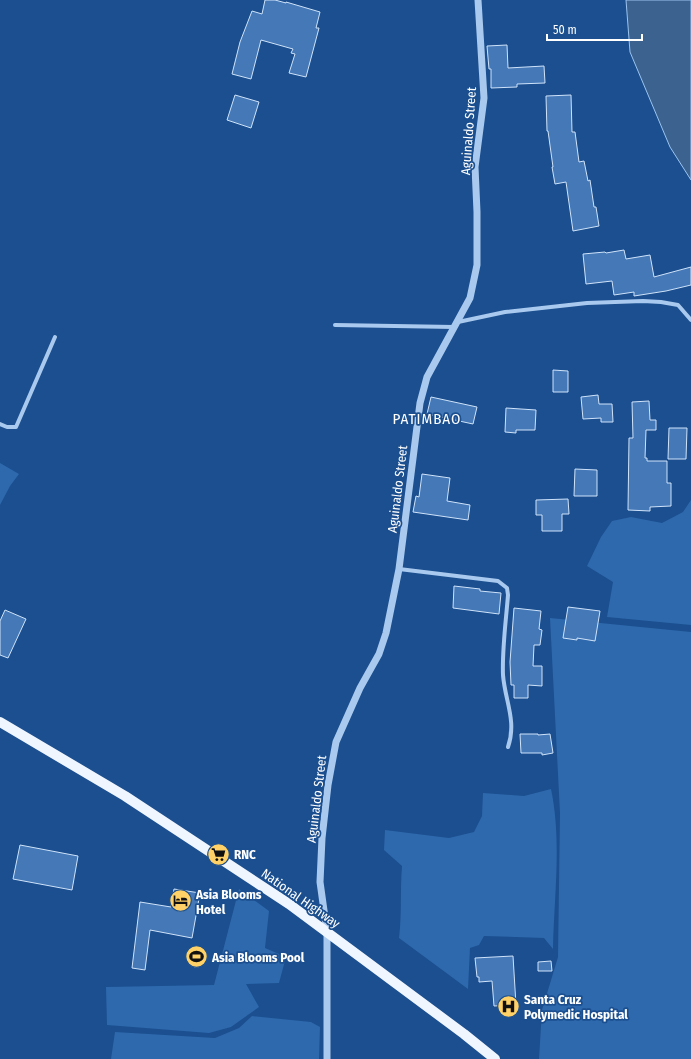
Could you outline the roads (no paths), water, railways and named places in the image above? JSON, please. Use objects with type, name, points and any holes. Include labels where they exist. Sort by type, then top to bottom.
[{"type":"main road","name":"National Highway","points":[[1,723],[125,796],[283,900],[464,1034],[495,1059]]},
{"type":"street","name":"Aguinaldo Street","points":[[327,1059],[327,932],[320,882],[322,838],[328,785],[336,742],[360,688],[379,654],[386,634],[399,569],[420,403],[427,377],[470,298],[477,265],[475,167],[484,98],[478,0]]},
{"type":"street","points":[[335,325],[455,324],[505,312],[520,310],[587,303],[642,301],[678,305],[691,320]]},
{"type":"street","points":[[0,424],[7,427],[16,426],[54,337]]},
{"type":"street","points":[[399,569],[498,581],[507,588],[508,595],[503,674],[512,722],[511,738],[508,747]]},
{"type":"place","name":"RNC","points":[[219,854]]},
{"type":"place","name":"Asia Blooms Hotel","points":[[181,901]]},
{"type":"place","name":"Asia Blooms Pool","points":[[196,957]]},
{"type":"place","name":"Santa Cruz Polymedic Hospital","points":[[509,1006]]},
{"type":"district","name":"PATIMBAO","points":[[427,419]]}]
